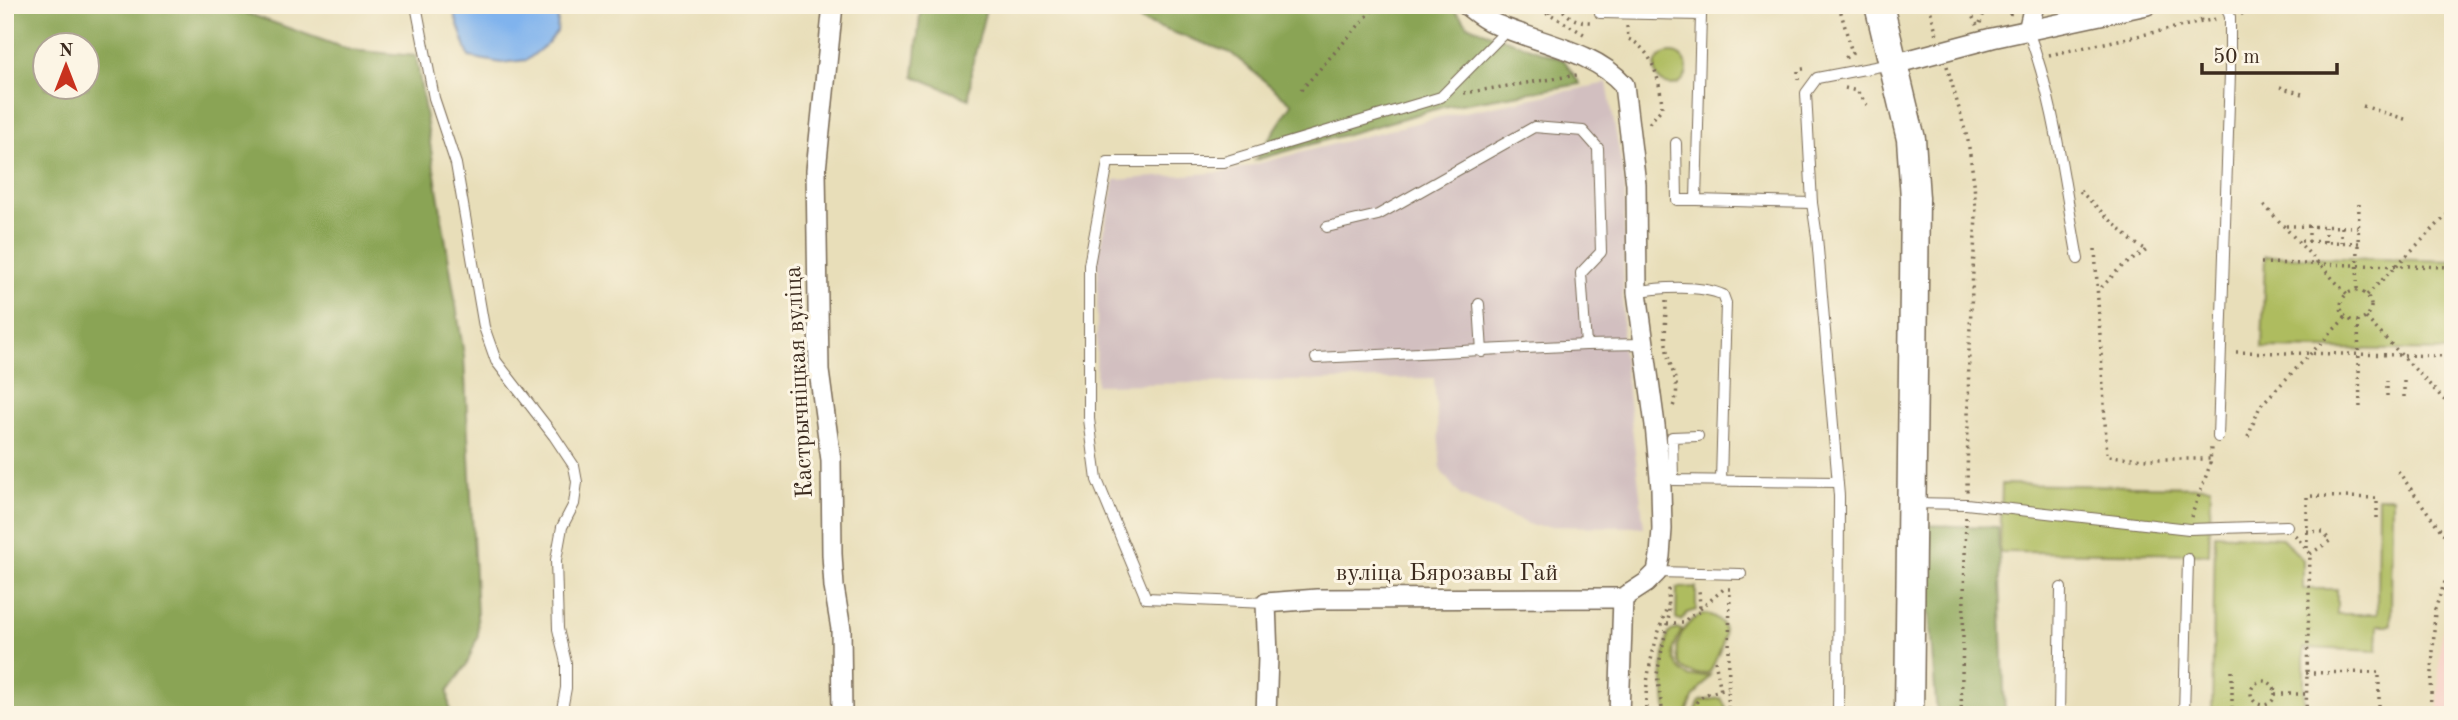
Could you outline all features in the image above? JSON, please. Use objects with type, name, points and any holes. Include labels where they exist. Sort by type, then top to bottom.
[{"type":"main road","points":[[1879,5],[1895,64],[1910,139],[1915,198],[1909,715]]},
{"type":"street","name":"Кастрычніцкая вуліца","points":[[833,5],[816,170],[819,371],[831,460],[832,554],[841,629],[842,715]]},
{"type":"street","points":[[1466,5],[1491,23],[1579,55],[1616,76],[1624,85],[1636,184],[1637,292],[1661,488],[1662,579],[1646,583],[1623,598],[1619,715]]},
{"type":"street","points":[[2028,31],[2034,5]]},
{"type":"street","points":[[1895,64],[1945,61],[2028,31],[2147,5]]},
{"type":"street","name":"вуліца Бярозавы Гай","points":[[1266,603],[1317,599],[1623,598]]},
{"type":"street","points":[[1266,603],[1266,715]]},
{"type":"lane","points":[[416,5],[434,98],[456,164],[484,327],[496,361],[574,466],[577,482],[573,504],[562,527],[556,560],[558,629],[566,663],[566,688],[561,715]]},
{"type":"lane","points":[[2215,437],[2230,17],[2226,5]]},
{"type":"lane","points":[[1600,13],[1701,15],[1696,200]]},
{"type":"lane","points":[[1266,603],[1146,598],[1097,480],[1089,419],[1089,265],[1108,162],[1224,162],[1441,97],[1508,29]]},
{"type":"lane","points":[[2028,31],[2038,58],[2055,132],[2078,259]]},
{"type":"lane","points":[[1838,715],[1839,496],[1812,203],[1806,93],[1816,78],[1895,64]]},
{"type":"lane","points":[[1327,227],[1378,215],[1534,127],[1583,131],[1598,148],[1601,252],[1581,273],[1586,345]]},
{"type":"lane","points":[[1676,143],[1677,200],[1812,203]]},
{"type":"lane","points":[[1637,292],[1653,289],[1713,290],[1723,295],[1726,303],[1721,480]]},
{"type":"lane","points":[[1479,304],[1482,352]]},
{"type":"lane","points":[[1316,358],[1645,344]]},
{"type":"lane","points":[[1698,436],[1672,437],[1673,480],[1837,482]]},
{"type":"lane","points":[[1912,503],[1966,504],[2189,529],[2287,526]]},
{"type":"lane","points":[[2184,715],[2188,559]]},
{"type":"lane","points":[[1662,579],[1741,574]]},
{"type":"lane","points":[[2059,715],[2062,588]]},
{"type":"path","points":[[1301,90],[1377,5]]},
{"type":"path","points":[[1526,5],[1550,14],[1547,5]]},
{"type":"path","points":[[1929,5],[1968,141],[1976,215],[1969,346],[1961,715]]},
{"type":"path","points":[[1966,5],[1979,27],[1987,5]]},
{"type":"path","points":[[2198,5],[2201,22]]},
{"type":"path","points":[[2038,58],[2276,5]]},
{"type":"path","points":[[1832,62],[1844,59]]},
{"type":"path","points":[[1945,61],[1957,67]]},
{"type":"path","points":[[1799,83],[1798,70],[1809,67]]},
{"type":"path","points":[[1441,97],[1607,71]]},
{"type":"path","points":[[2280,87],[2302,94]]},
{"type":"path","points":[[2363,106],[2407,120]]},
{"type":"path","points":[[2080,191],[2133,242],[2147,250],[2120,268],[2098,292]]},
{"type":"path","points":[[2357,290],[2359,204]]},
{"type":"path","points":[[2264,205],[2347,294]]},
{"type":"path","points":[[2367,295],[2453,209]]},
{"type":"path","points":[[2284,226],[2359,227]]},
{"type":"path","points":[[2309,226],[2309,242]]},
{"type":"path","points":[[2325,227],[2325,242]]},
{"type":"path","points":[[2341,227],[2341,243]]},
{"type":"path","points":[[2299,241],[2359,243]]},
{"type":"path","points":[[2095,249],[2107,456],[2147,459],[2211,458]]},
{"type":"path","points":[[2261,262],[2453,267]]},
{"type":"path","points":[[2357,290],[2367,295],[2372,309],[2366,318],[2358,321],[2346,317],[2341,307],[2347,294],[2357,290]]},
{"type":"path","points":[[2248,437],[2260,406],[2346,317]]},
{"type":"path","points":[[2366,318],[2453,409]]},
{"type":"path","points":[[2358,321],[2360,409]]},
{"type":"path","points":[[2236,352],[2453,356]]},
{"type":"path","points":[[2387,396],[2388,381]]},
{"type":"path","points":[[2403,381],[2403,397]]},
{"type":"path","points":[[2189,529],[2215,437]]},
{"type":"path","points":[[2398,471],[2452,547]]},
{"type":"path","points":[[2306,715],[2309,552],[2307,496],[2377,498],[2377,519]]},
{"type":"path","points":[[2430,715],[2435,609],[2451,571],[2453,503]]},
{"type":"path","points":[[2287,526],[2309,552]]},
{"type":"path","points":[[2307,531],[2323,532],[2330,541],[2309,552]]},
{"type":"path","points":[[1662,579],[1676,586]]},
{"type":"path","points":[[1691,585],[1707,586]]},
{"type":"path","points":[[1699,585],[1700,609]]},
{"type":"path","points":[[1714,586],[1730,589],[1728,715]]},
{"type":"path","points":[[1667,623],[1684,623],[1689,616],[1700,612],[1700,609],[1725,589]]},
{"type":"path","points":[[1646,715],[1648,674],[1655,640],[1669,603]]},
{"type":"path","points":[[1715,660],[1721,691]]},
{"type":"path","points":[[2232,668],[2232,715]]},
{"type":"path","points":[[2306,673],[2379,672],[2379,715]]},
{"type":"path","points":[[2260,682],[2270,683],[2275,694],[2273,700],[2265,705],[2255,702],[2251,695],[2255,684],[2260,682]]},
{"type":"path","points":[[1690,715],[1704,694],[1728,689]]},
{"type":"path","points":[[2275,694],[2306,694]]},
{"type":"shaded area","points":[[1607,83],[1625,184],[1622,344],[1644,527],[1533,526],[1460,495],[1441,471],[1434,378],[1096,385],[1098,257],[1115,180],[1225,172],[1440,117]]},
{"type":"shaded area","points":[[2453,603],[2453,715],[2438,715],[2440,646],[2446,615]]},
{"type":"green space","points":[[5,5],[224,5],[350,50],[416,56],[464,355],[478,635],[467,664],[448,691],[450,715],[5,715]]},
{"type":"green space","points":[[921,5],[987,5],[972,66],[969,99],[914,76]]},
{"type":"green space","points":[[1122,5],[1450,5],[1469,26],[1564,60],[1580,84],[1443,107],[1255,160],[1292,104],[1231,53],[1141,21]]},
{"type":"green space","points":[[1671,53],[1682,58],[1687,69],[1682,80],[1671,85],[1660,80],[1655,69],[1660,58]]},
{"type":"green space","points":[[2265,256],[2453,261],[2453,351],[2262,348]]},
{"type":"green space","points":[[2002,484],[2211,487],[2209,554],[2000,552]]},
{"type":"green space","points":[[2378,497],[2392,497],[2391,625],[2378,625],[2377,651],[2304,648],[2304,715],[2212,715],[2215,534],[2282,538],[2303,560],[2303,589],[2337,589],[2337,614],[2377,614]]},
{"type":"green space","points":[[1922,525],[1998,527],[2005,715],[1937,715]]},
{"type":"green space","points":[[1696,587],[1696,610],[1687,613],[1682,620],[1676,619],[1677,588]]},
{"type":"green space","points":[[1706,614],[1722,623],[1724,638],[1710,672],[1695,674],[1685,670],[1679,662],[1679,639],[1694,619]]},
{"type":"green space","points":[[1678,629],[1682,630],[1675,644],[1674,655],[1678,666],[1689,677],[1710,675],[1693,698],[1686,715],[1667,715],[1662,669],[1668,635]]},
{"type":"green space","points":[[1721,698],[1726,707],[1726,715],[1694,715],[1700,701]]},
{"type":"water","points":[[559,5],[557,32],[527,60],[501,63],[469,57],[452,7]]}]
